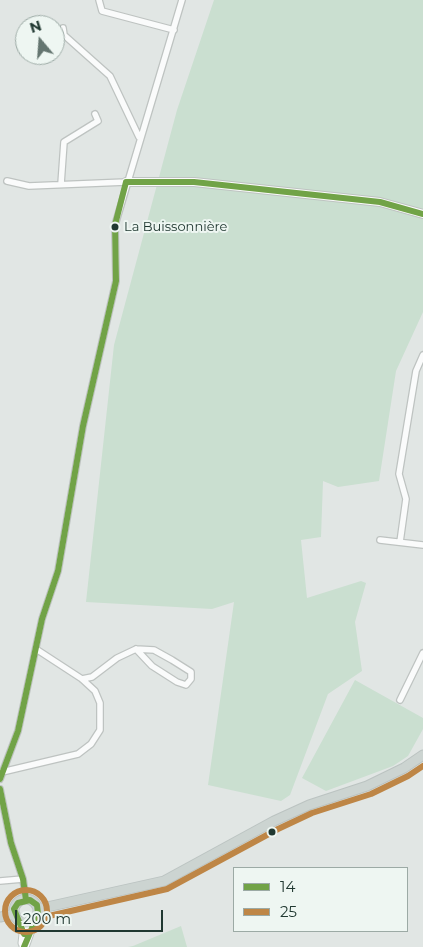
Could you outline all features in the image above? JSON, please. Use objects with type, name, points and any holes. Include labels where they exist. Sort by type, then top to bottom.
[{"type":"main road","points":[[38,909],[164,882],[293,811],[367,786],[404,768],[423,755]]},
{"type":"main road","points":[[15,914],[18,902],[26,900],[34,902],[38,909],[37,918],[33,922],[23,947]]},
{"type":"main road","points":[[0,917],[15,914]]},
{"type":"main road","points":[[15,914],[21,922],[24,934],[23,947]]},
{"type":"main road","points":[[21,922],[33,922]]},
{"type":"street","points":[[99,0],[102,11],[174,30]]},
{"type":"street","points":[[0,779],[18,731],[42,619],[58,570],[82,426],[116,281],[114,225],[139,137],[182,0]]},
{"type":"street","points":[[65,36],[110,76],[139,137]]},
{"type":"street","points":[[60,184],[64,142],[98,121],[95,114]]},
{"type":"street","points":[[7,181],[29,186],[126,182],[203,183],[380,202],[423,214]]},
{"type":"street","points":[[400,542],[406,499],[399,474],[416,371],[423,355]]},
{"type":"street","points":[[380,540],[423,544]]},
{"type":"street","points":[[2,772],[78,754],[92,744],[100,730],[100,703],[95,690],[82,679],[36,649]]},
{"type":"street","points":[[82,679],[92,677],[117,658],[136,649],[154,650],[178,663],[191,672],[191,679],[186,684],[176,682],[152,666],[136,649]]},
{"type":"street","points":[[400,700],[423,652]]},
{"type":"street","points":[[0,789],[12,844],[23,879],[26,900]]},
{"type":"street","points":[[0,881],[23,879]]},
{"type":"green space","points":[[214,0],[423,0],[423,312],[396,371],[379,481],[338,487],[323,481],[321,537],[301,540],[307,598],[361,581],[366,583],[355,622],[362,671],[328,694],[290,795],[281,801],[208,785],[234,602],[212,609],[86,602],[114,345],[177,110]]},
{"type":"green space","points":[[355,680],[423,718],[423,729],[408,756],[393,766],[326,791],[302,778]]},
{"type":"green space","points":[[181,926],[187,947],[128,947],[133,946]]},
{"type":"transit line","name":"14","points":[[126,182],[194,182],[380,202],[423,214]]},
{"type":"transit line","name":"14","points":[[0,779],[18,731],[42,619],[58,571],[83,426],[116,281],[115,225],[126,182]]},
{"type":"transit line","name":"25","points":[[40,918],[167,889],[278,829],[312,813],[371,794],[408,776],[423,766]]},
{"type":"transit line","name":"14","points":[[0,789],[11,843],[23,879],[26,900]]},
{"type":"transit line","name":"25","points":[[26,890],[41,896],[47,911],[41,926],[26,932],[11,926],[5,911],[11,896],[26,890]]},
{"type":"transit line","name":"14","points":[[24,934],[14,909],[18,903],[30,900],[37,905],[38,914],[24,947]]},
{"type":"place","name":"La Buissonnière","points":[[115,227]]}]
